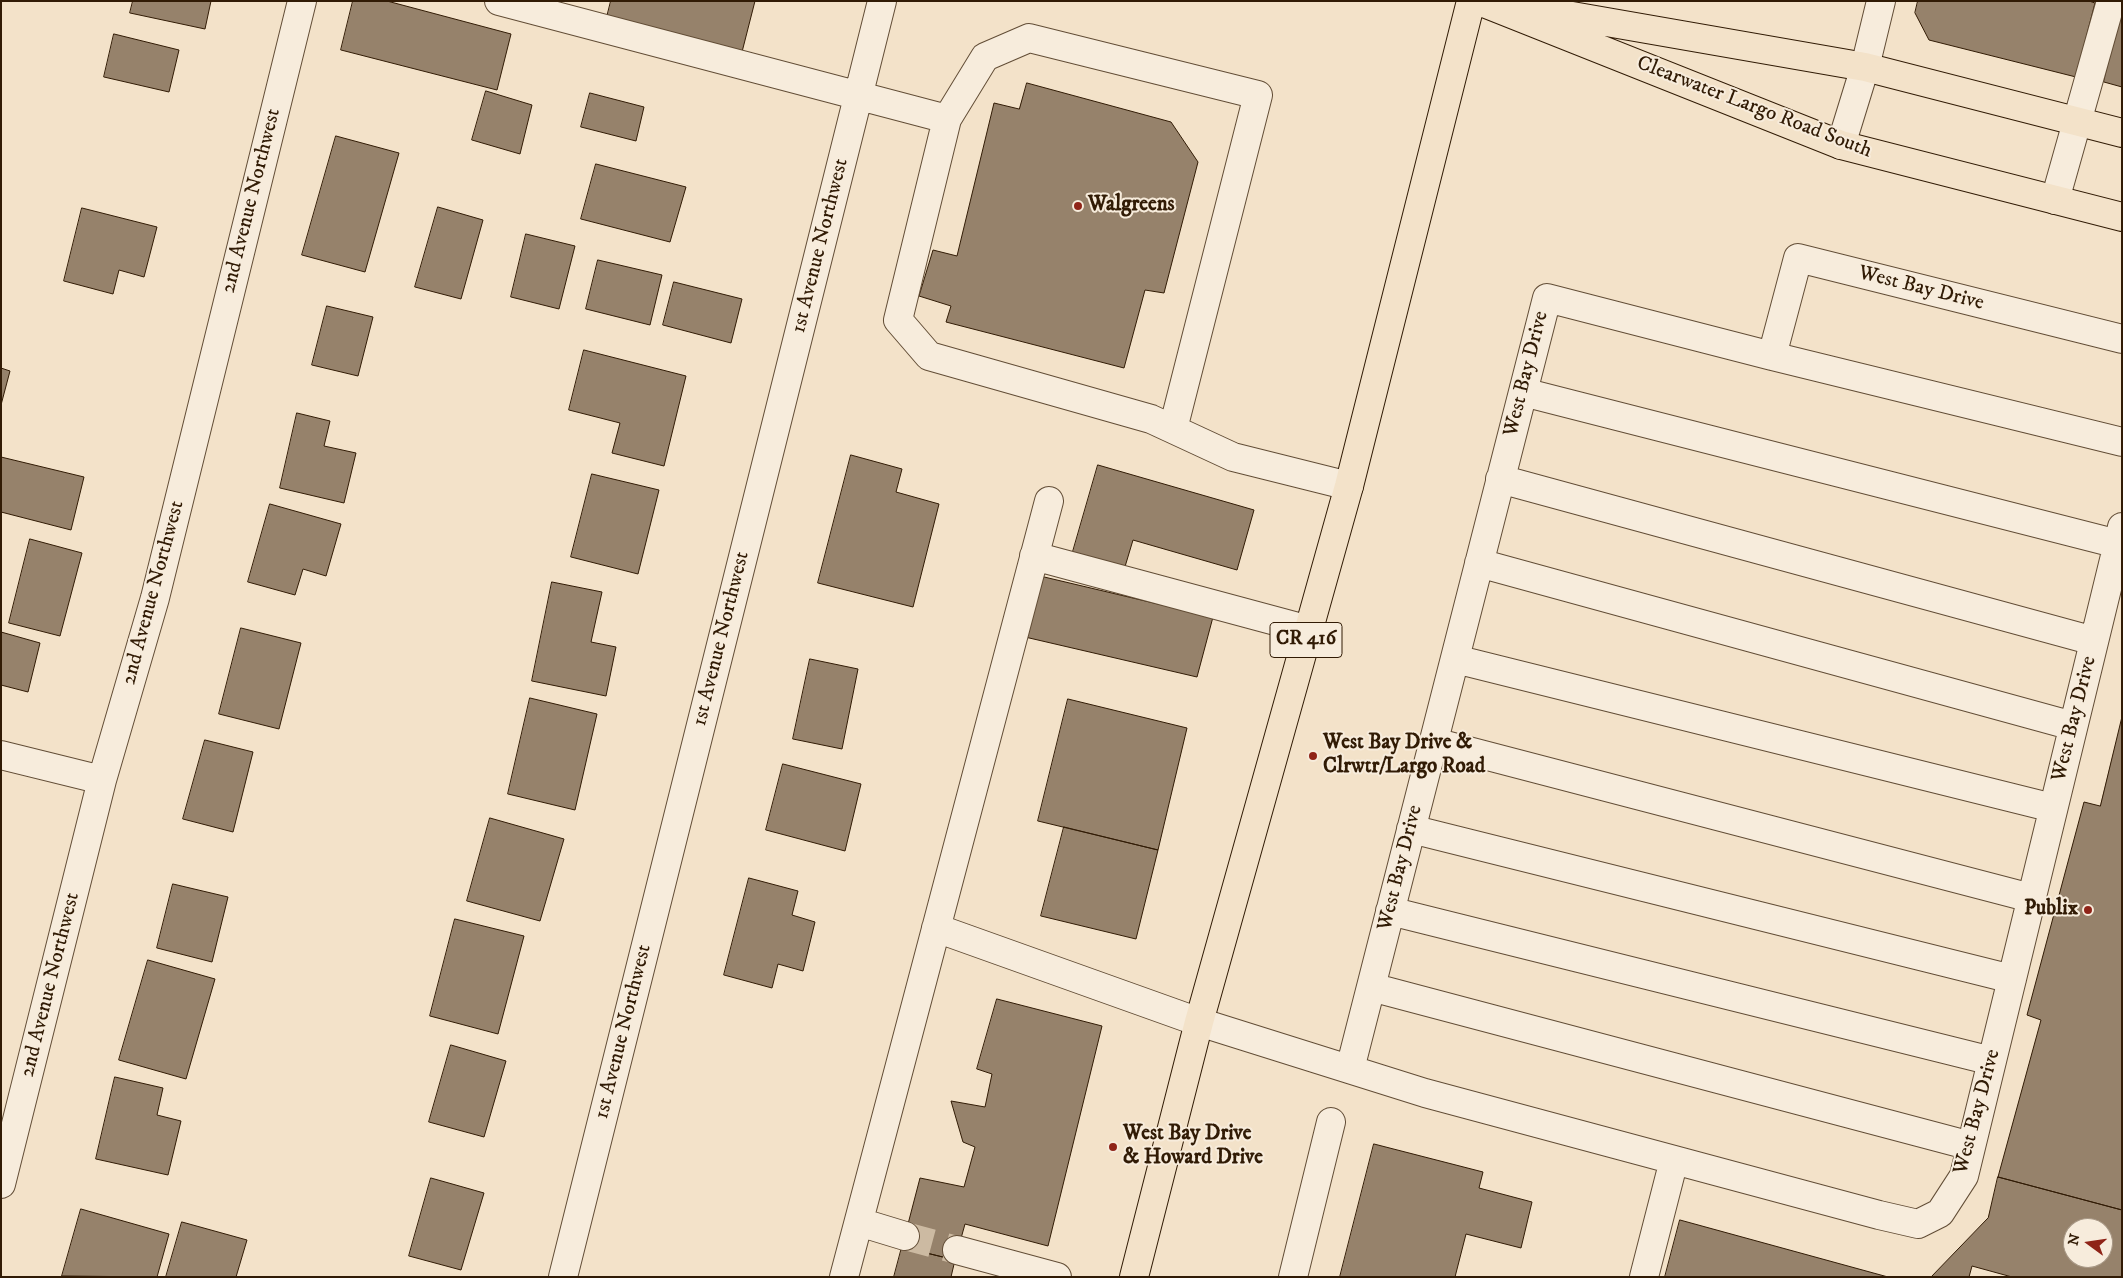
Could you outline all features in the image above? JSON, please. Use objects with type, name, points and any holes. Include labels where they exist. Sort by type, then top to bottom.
[{"type":"main road","name":"CR 416","points":[[1134,1277],[1199,1022],[1349,486],[1471,1]]},
{"type":"main road","name":"Clearwater Largo Road South","points":[[1479,1],[1841,145],[2122,218]]},
{"type":"main road","name":"Clearwater Largo Road South","points":[[1488,1],[1865,67],[2122,133]]},
{"type":"street","name":"2nd Avenue Northwest","points":[[1,1184],[102,780],[154,598],[302,1]]},
{"type":"street","points":[[499,1],[947,119]]},
{"type":"street","name":"1st Avenue Northwest","points":[[563,1277],[882,1]]},
{"type":"street","points":[[1841,145],[1865,67],[1881,1]]},
{"type":"street","points":[[2055,200],[2111,1]]},
{"type":"street","points":[[1173,429],[1258,94],[1029,38],[986,57],[947,119],[898,320],[929,356],[1151,419],[1233,457],[1349,486]]},
{"type":"street","name":"West Bay Drive","points":[[1350,1069],[1547,298],[1772,356],[1798,258],[2122,339]]},
{"type":"street","points":[[1772,356],[2122,442]]},
{"type":"street","points":[[1523,392],[2120,536]]},
{"type":"street","points":[[1500,480],[2094,641]]},
{"type":"street","points":[[844,1277],[1049,501]]},
{"type":"street","name":"West Bay Drive","points":[[936,928],[1199,1022],[1425,1093],[1918,1224],[1940,1214],[1964,1176],[2120,536]]},
{"type":"street","points":[[1034,556],[1308,630]]},
{"type":"street","points":[[1479,563],[2073,726]]},
{"type":"street","points":[[1455,658],[2053,808]]},
{"type":"street","points":[[1434,742],[2031,898]]},
{"type":"street","points":[[1,755],[102,780]]},
{"type":"street","points":[[1411,829],[2012,979]]},
{"type":"street","points":[[1390,911],[1992,1061]]},
{"type":"street","points":[[1371,987],[1971,1146]]},
{"type":"street","points":[[1293,1277],[1331,1122]]},
{"type":"street","points":[[1644,1277],[1674,1160]]},
{"type":"street","points":[[859,1222],[905,1236]]},
{"type":"street","points":[[957,1250],[1057,1277]]},
{"type":"building","points":[[133,1],[211,1],[205,29],[130,13]]},
{"type":"building","points":[[353,1],[387,1],[511,34],[497,90],[341,50]]},
{"type":"building","points":[[611,1],[755,1],[742,52],[607,17]]},
{"type":"building","points":[[1918,1],[2089,1],[2095,3],[2076,77],[1929,40],[1915,13]]},
{"type":"building","points":[[2119,14],[2122,15],[2122,87],[2104,82]]},
{"type":"building","points":[[114,34],[179,50],[169,92],[104,77]]},
{"type":"building","name":"Walgreens","points":[[1027,83],[1171,122],[1198,162],[1164,293],[1145,290],[1124,368],[946,322],[951,306],[919,296],[933,250],[957,256],[994,103],[1019,109]]},
{"type":"building","points":[[486,91],[532,105],[520,154],[472,140]]},
{"type":"building","points":[[590,93],[644,107],[636,141],[581,127]]},
{"type":"building","points":[[336,136],[399,153],[365,272],[302,255]]},
{"type":"building","points":[[596,164],[686,187],[670,242],[581,219]]},
{"type":"building","points":[[438,207],[483,220],[461,299],[415,287]]},
{"type":"building","points":[[82,208],[157,227],[144,277],[119,270],[113,294],[64,281]]},
{"type":"building","points":[[526,234],[575,246],[559,309],[511,297]]},
{"type":"building","points":[[598,260],[662,275],[650,325],[586,309]]},
{"type":"building","points":[[674,282],[742,299],[731,343],[663,325]]},
{"type":"building","points":[[327,306],[373,317],[358,376],[312,365]]},
{"type":"building","points":[[584,350],[686,376],[664,466],[612,453],[620,423],[569,410]]},
{"type":"building","points":[[1,368],[10,371],[1,405]]},
{"type":"building","points":[[297,413],[330,421],[324,446],[356,453],[344,503],[280,488]]},
{"type":"building","points":[[851,455],[902,469],[896,492],[939,504],[913,607],[818,583]]},
{"type":"building","points":[[1,457],[84,477],[71,530],[1,512]]},
{"type":"building","points":[[1098,465],[1254,510],[1237,570],[1133,540],[1124,570],[1072,555]]},
{"type":"building","points":[[592,474],[659,490],[638,574],[571,557]]},
{"type":"building","points":[[270,504],[341,524],[326,576],[303,569],[295,595],[248,582]]},
{"type":"building","points":[[30,539],[82,553],[60,636],[9,623]]},
{"type":"building","points":[[1040,576],[1213,617],[1197,677],[1025,637]]},
{"type":"building","points":[[552,582],[602,592],[591,642],[616,647],[606,696],[532,681]]},
{"type":"building","points":[[241,628],[301,643],[279,729],[219,714]]},
{"type":"building","points":[[1,632],[40,643],[28,692],[1,685]]},
{"type":"building","points":[[810,659],[858,669],[842,749],[793,739]]},
{"type":"building","points":[[530,698],[597,714],[575,810],[508,794]]},
{"type":"building","points":[[1068,699],[1187,728],[1158,850],[1038,821]]},
{"type":"building","name":"Publix","points":[[2122,717],[2122,1210],[1998,1177],[2041,1020],[2027,1015],[2084,802],[2100,806]]},
{"type":"building","points":[[205,740],[253,752],[233,832],[183,819]]},
{"type":"building","points":[[783,764],[861,784],[845,851],[766,830]]},
{"type":"building","points":[[490,818],[564,839],[540,921],[467,901]]},
{"type":"building","points":[[1064,827],[1158,850],[1136,939],[1041,916]]},
{"type":"building","points":[[749,878],[798,891],[792,915],[815,922],[803,971],[778,964],[772,988],[724,975]]},
{"type":"building","points":[[173,884],[228,897],[212,962],[157,948]]},
{"type":"building","points":[[455,919],[524,936],[498,1034],[430,1016]]},
{"type":"building","points":[[148,960],[215,979],[186,1079],[119,1060]]},
{"type":"building","points":[[997,999],[1102,1026],[1048,1246],[965,1224],[955,1260],[902,1247],[920,1178],[964,1187],[975,1147],[963,1142],[951,1101],[985,1107],[992,1074],[977,1069]]},
{"type":"building","points":[[451,1045],[506,1061],[484,1137],[429,1122]]},
{"type":"building","points":[[115,1077],[163,1088],[157,1115],[181,1121],[168,1175],[96,1159]]},
{"type":"building","points":[[1374,1144],[1483,1172],[1479,1188],[1532,1202],[1521,1248],[1466,1234],[1455,1277],[1340,1277]]},
{"type":"building","points":[[1998,1177],[2122,1210],[2122,1277],[2012,1277],[1972,1266],[1969,1277],[1931,1277],[1988,1218]]},
{"type":"building","points":[[431,1178],[484,1193],[461,1270],[409,1256]]},
{"type":"building","points":[[81,1209],[169,1234],[157,1277],[62,1276]]},
{"type":"building","points":[[1680,1220],[1888,1277],[1665,1277]]},
{"type":"building","points":[[182,1222],[247,1240],[236,1277],[166,1277]]},
{"type":"building","points":[[902,1247],[955,1260],[951,1277],[894,1277]]},
{"type":"tunnel","points":[[905,1236],[957,1250]]},
{"type":"place","name":"Walgreens","points":[[1078,206]]},
{"type":"place","name":"West Bay Drive & Clrwtr/Largo Road","points":[[1313,756]]},
{"type":"place","name":"Publix","points":[[2088,910]]},
{"type":"place","name":"West Bay Drive & Howard Drive","points":[[1113,1147]]}]
